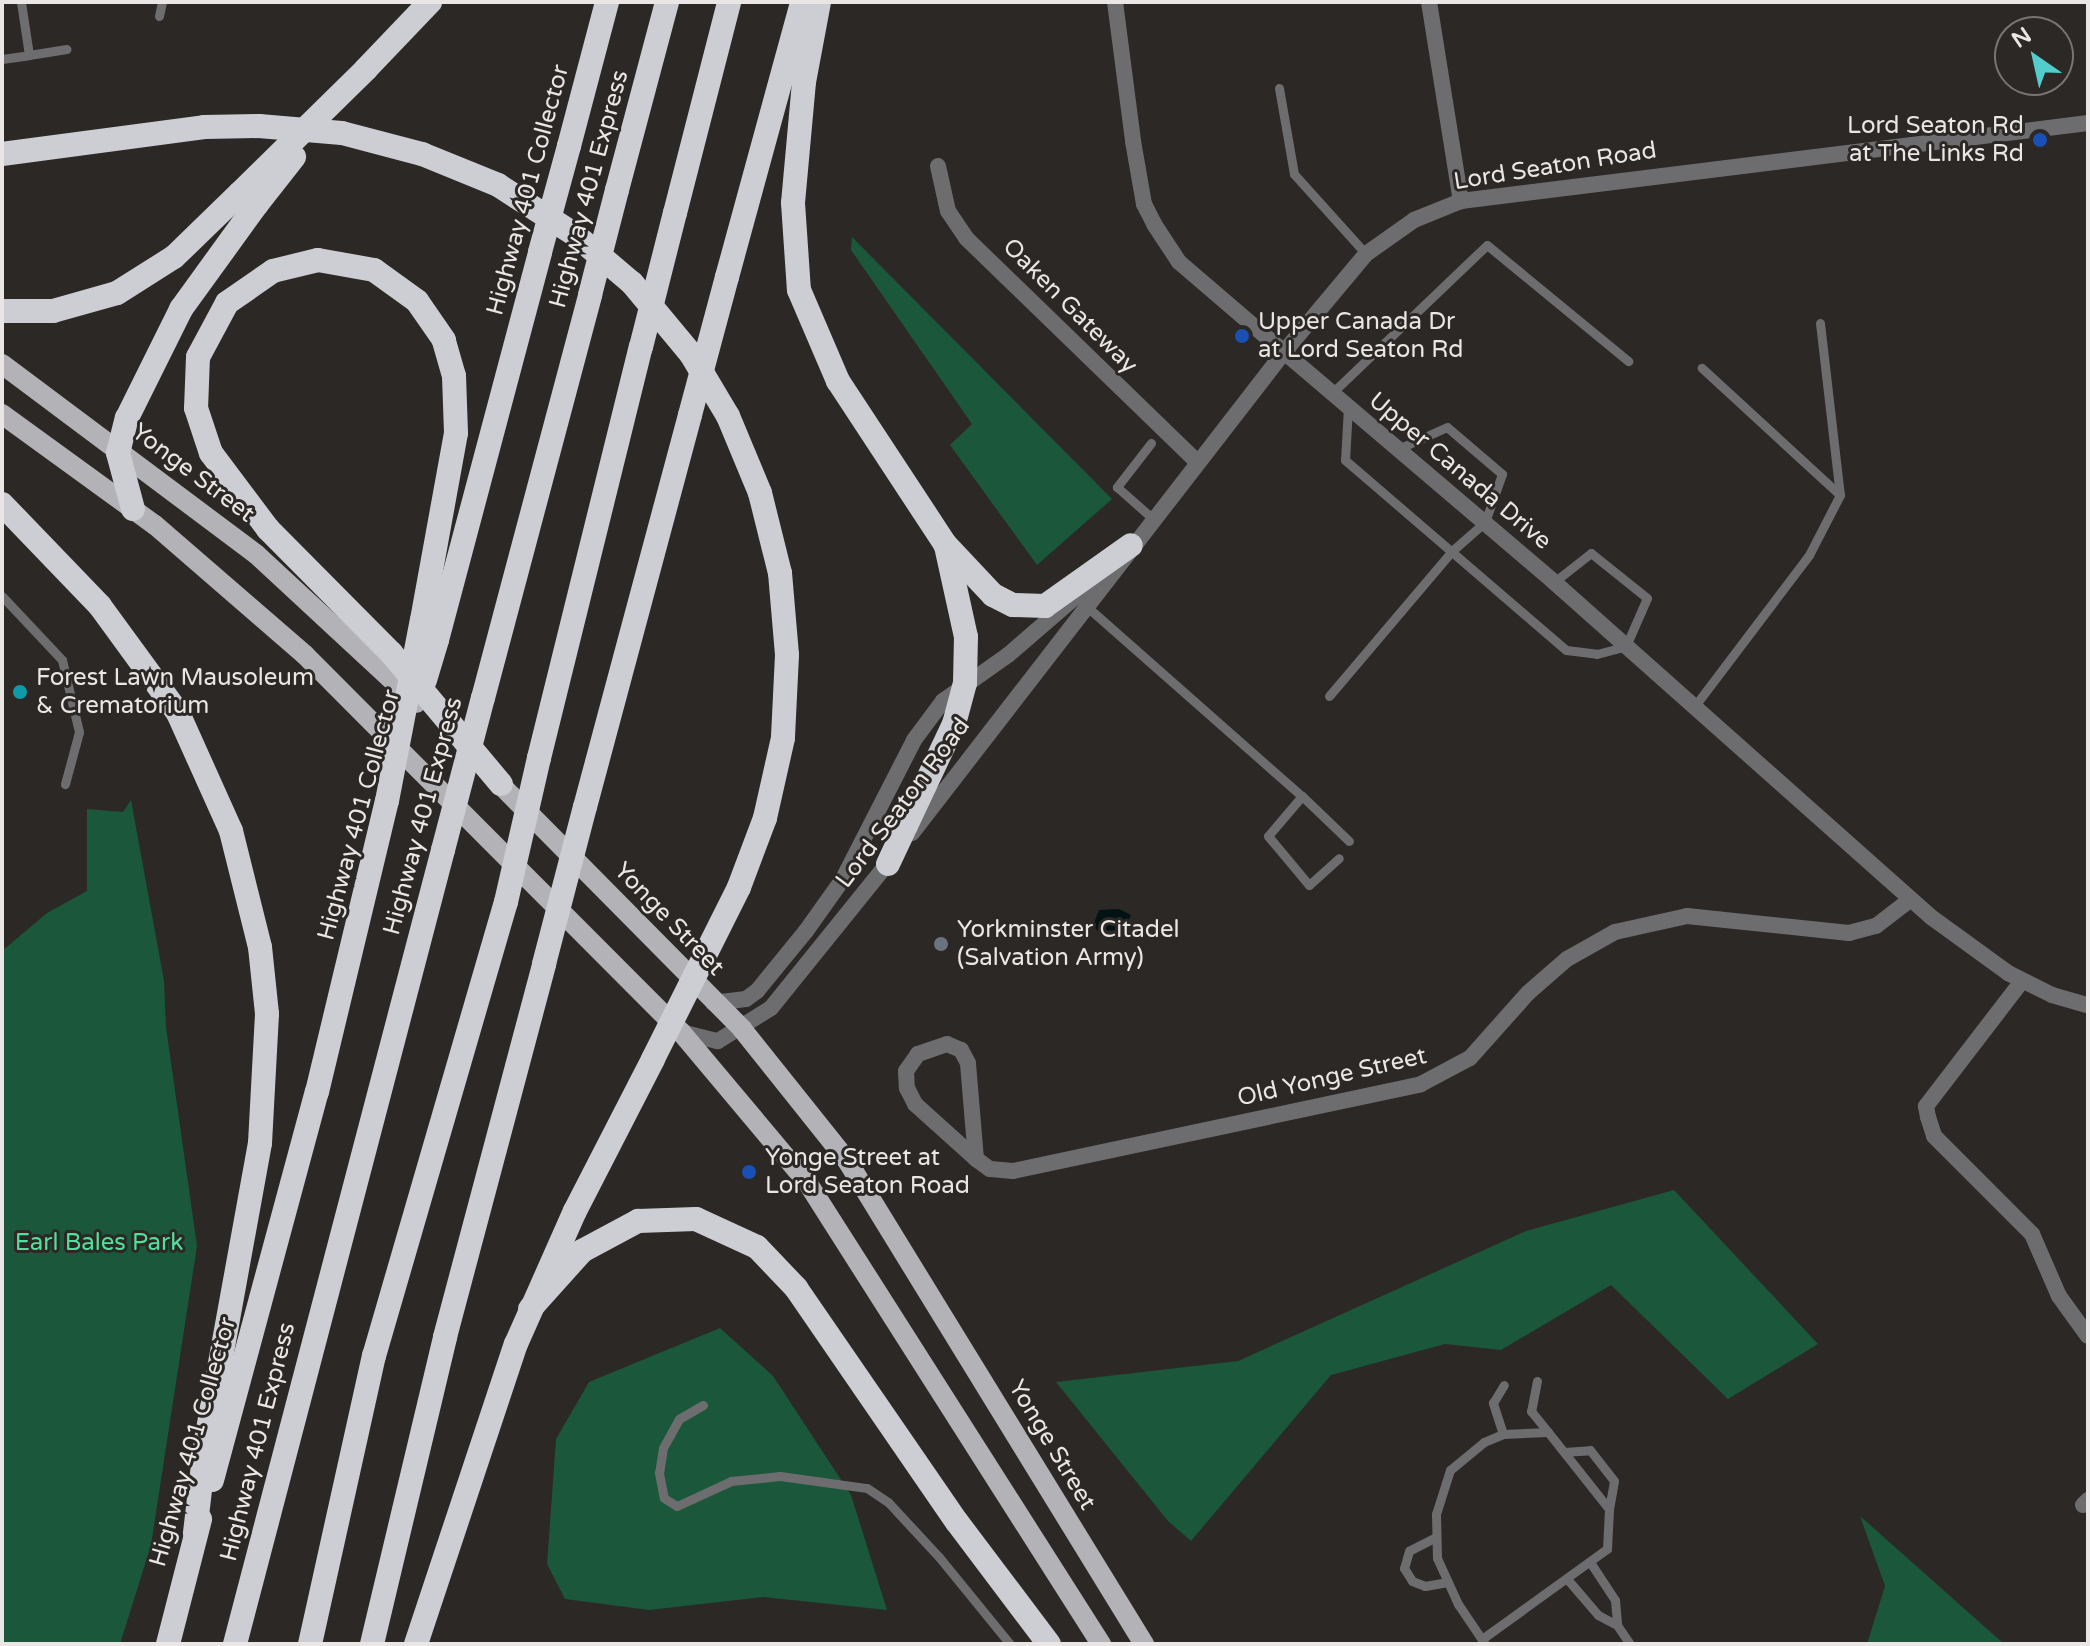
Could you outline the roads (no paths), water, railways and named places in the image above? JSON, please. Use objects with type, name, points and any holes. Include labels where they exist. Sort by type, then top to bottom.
[{"type":"highway","points":[[2,311],[53,311],[117,293],[174,257],[249,198],[430,2]]},
{"type":"highway","name":"Highway 401 Collector","points":[[168,1644],[195,1533],[267,1280],[430,630],[540,252],[607,2]]},
{"type":"highway","name":"Highway 401 Express","points":[[235,1644],[667,2]]},
{"type":"highway","points":[[310,1644],[374,1356],[506,902],[539,758],[729,2]]},
{"type":"highway","points":[[372,1644],[445,1337],[802,2]]},
{"type":"highway","points":[[819,2],[804,82],[793,203],[799,290],[838,381],[945,544],[993,595],[1013,605],[1030,607],[1061,598],[1131,545]]},
{"type":"highway","points":[[2,154],[204,127],[342,133],[422,154],[498,185],[574,234],[632,283],[691,354],[728,416],[760,493],[780,573],[787,655],[783,738],[765,818],[739,887],[530,1309],[491,1412],[416,1644]]},
{"type":"highway","points":[[133,509],[119,449],[127,418],[173,323],[249,198]]},
{"type":"highway","points":[[430,630],[456,433],[454,376],[444,340],[417,301],[374,270],[318,260],[273,271],[227,303],[202,346],[194,385],[206,440],[242,499],[391,653],[501,784]]},
{"type":"highway","points":[[2,504],[90,596],[153,674],[208,774],[242,864],[260,947],[267,1027],[260,1143],[239,1273],[206,1439],[195,1533]]},
{"type":"highway","points":[[888,864],[954,724],[965,683],[966,637],[945,544]]},
{"type":"highway","points":[[530,1309],[582,1251],[638,1221],[696,1219],[757,1247],[796,1288],[966,1535],[1049,1644]]},
{"type":"main road","name":"Yonge Street","points":[[2,364],[119,449],[298,590],[501,784],[713,1003],[742,1029],[848,1162],[1144,1644]]},
{"type":"main road","points":[[2,414],[133,509],[305,655],[681,1032],[807,1182],[1101,1644]]},
{"type":"street","name":"Upper Canada Drive","points":[[1115,2],[1144,204],[1164,246],[1554,582],[1911,899]]},
{"type":"street","points":[[1429,2],[1461,201]]},
{"type":"street","name":"Lord Seaton Road","points":[[681,1032],[718,1041],[742,1029],[771,1008],[888,864],[1131,545],[1284,352],[1366,254],[1414,220],[1461,201],[2088,123]]},
{"type":"street","name":"Oaken Gateway","points":[[938,166],[948,211],[966,238],[1197,462]]},
{"type":"street","name":"Lord Seaton Road","points":[[713,1003],[746,999],[757,991],[806,931],[843,879],[914,740],[943,701],[1072,602],[1131,545]]},
{"type":"street","points":[[1911,899],[2022,981],[2088,1005]]},
{"type":"street","name":"Old Yonge Street","points":[[976,1159],[968,1063],[961,1050],[947,1044],[918,1054],[906,1071],[915,1104],[976,1159],[990,1169],[1013,1171],[1421,1084],[1470,1058],[1528,993],[1567,959],[1615,932],[1687,916],[1849,933],[1876,926],[1911,899]]},
{"type":"street","points":[[2022,981],[1926,1106],[1928,1117],[1934,1136],[2032,1234],[2059,1296],[2088,1336]]},
{"type":"lane","points":[[21,2],[29,55]]},
{"type":"lane","points":[[159,16],[162,2]]},
{"type":"lane","points":[[2,59],[67,49]]},
{"type":"lane","points":[[1279,88],[1294,174],[1366,254]]},
{"type":"lane","points":[[1332,393],[1487,245],[1628,361]]},
{"type":"lane","points":[[1694,707],[1809,555],[1840,495],[1820,323]]},
{"type":"lane","points":[[1702,368],[1840,495]]},
{"type":"lane","points":[[1348,407],[1345,460],[1566,650],[1597,654],[1626,646],[1647,598],[1591,553],[1554,582]]},
{"type":"lane","points":[[1329,696],[1452,551],[1485,522],[1502,474],[1447,427],[1398,449]]},
{"type":"lane","points":[[1151,443],[1117,487],[1152,518]]},
{"type":"lane","points":[[2,596],[62,660],[79,732],[65,784]]},
{"type":"lane","points":[[1085,605],[1349,841]]},
{"type":"lane","points":[[1302,796],[1268,836],[1309,885],[1339,858]]},
{"type":"lane","points":[[1537,1381],[1531,1411],[1609,1509]]},
{"type":"lane","points":[[1503,1434],[1493,1403],[1504,1385]]},
{"type":"lane","points":[[703,1405],[679,1419],[663,1448],[659,1473],[664,1498],[677,1506],[731,1481],[780,1476],[867,1488],[888,1502],[939,1557],[1010,1644]]},
{"type":"lane","points":[[1548,1432],[1503,1434],[1484,1442],[1450,1470],[1436,1514],[1437,1558],[1484,1641],[1607,1549],[1614,1481],[1590,1450],[1564,1452]]},
{"type":"lane","points":[[1436,1537],[1409,1551],[1404,1568],[1412,1581],[1425,1586],[1448,1582]]},
{"type":"lane","points":[[1590,1562],[1615,1600],[1617,1625]]},
{"type":"lane","points":[[1568,1580],[1598,1615],[1617,1625],[1630,1644]]},
{"type":"place","name":"Lord Seaton Rd at The Links Rd","points":[[2040,140]]},
{"type":"place","name":"Upper Canada Dr at Lord Seaton Rd","points":[[1242,336]]},
{"type":"place","name":"Forest Lawn Mausoleum & Crematorium","points":[[20,692]]},
{"type":"place","name":"Yorkminster Citadel (Salvation Army)","points":[[941,944]]},
{"type":"place","name":"Yonge Street at Lord Seaton Road","points":[[749,1172]]},
{"type":"park label","name":"Earl Bales Park","points":[[99,1243]]}]
